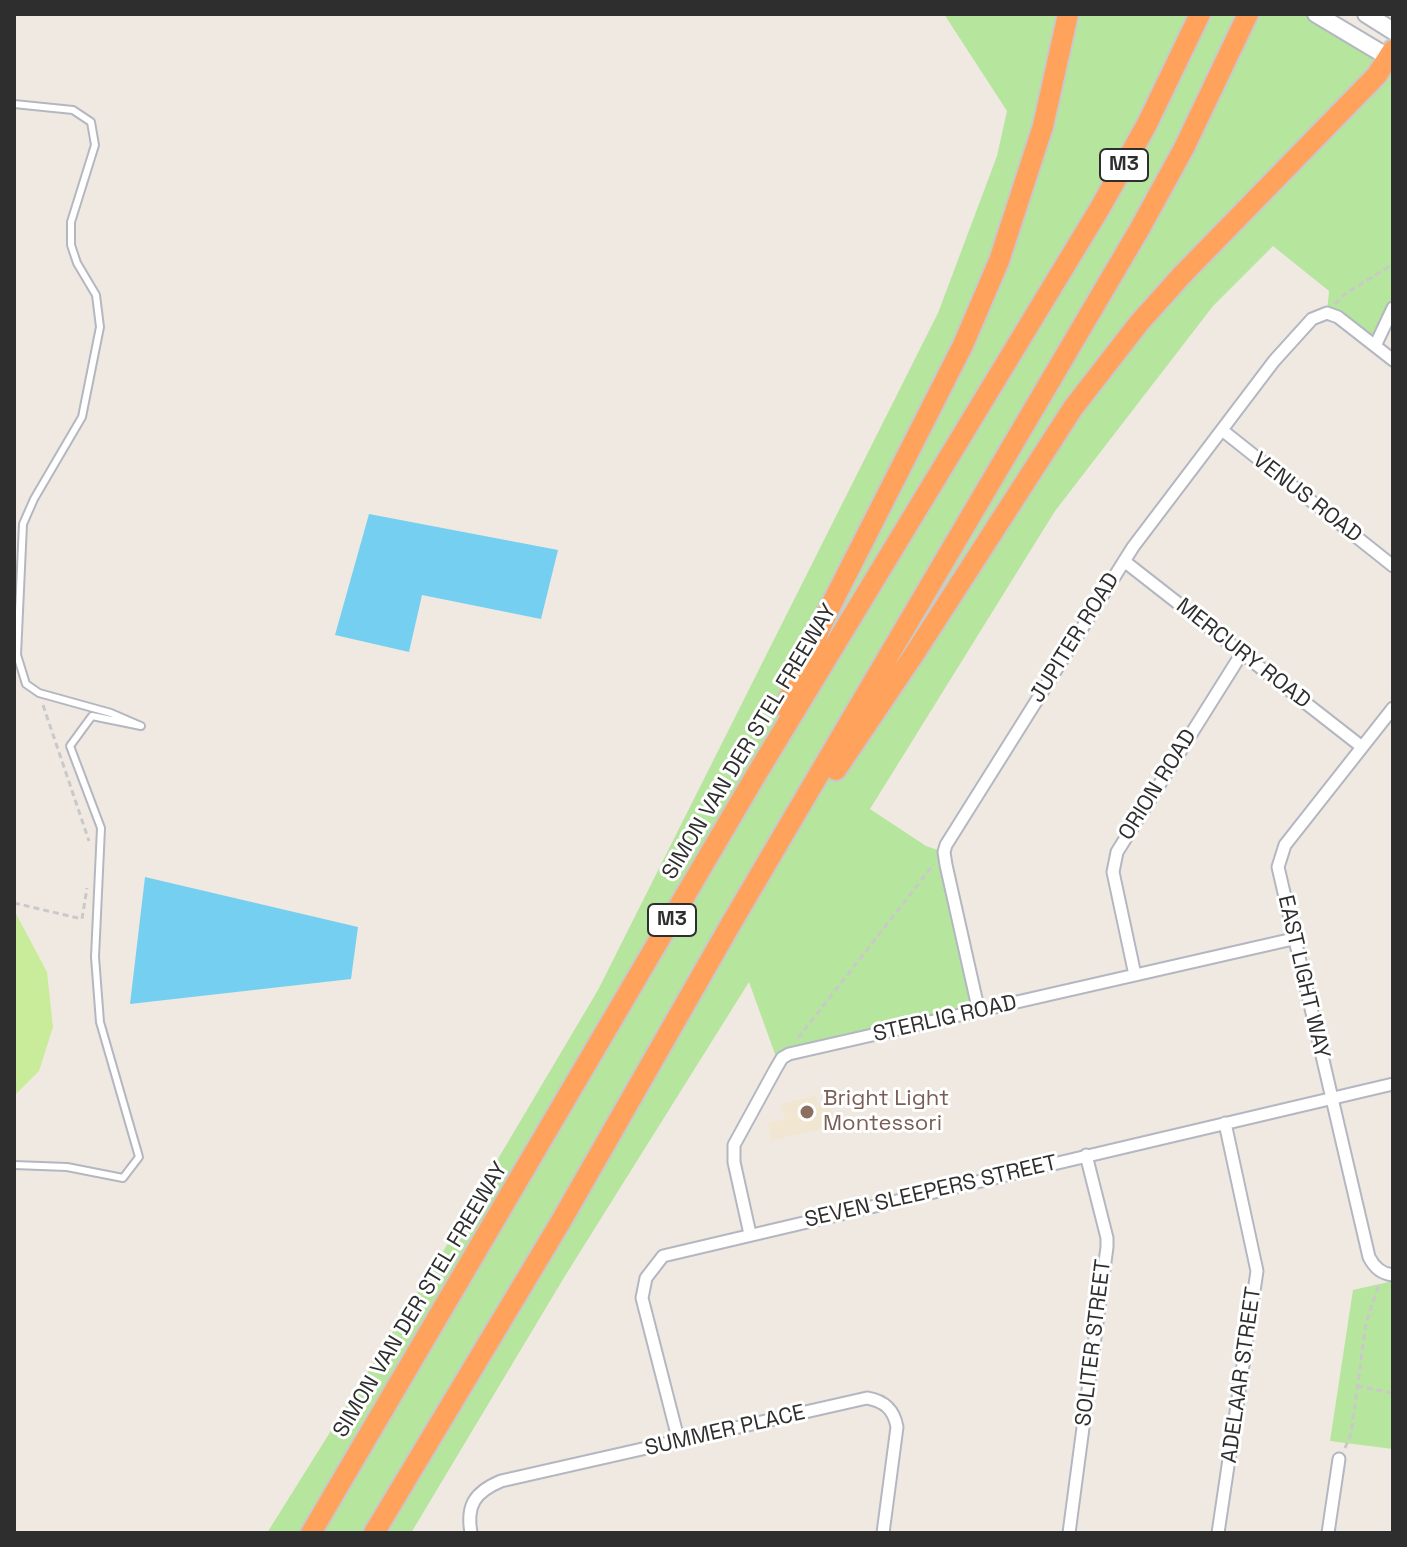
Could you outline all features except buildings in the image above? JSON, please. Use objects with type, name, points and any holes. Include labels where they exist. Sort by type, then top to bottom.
[{"type":"highway","points":[[753,780],[827,613],[963,345],[999,261],[1043,126],[1068,14]]},
{"type":"highway","name":"SIMON VAN DER STEL FREEWAY","points":[[311,1533],[753,780],[1100,208],[1147,124],[1200,14]]},
{"type":"highway","name":"M3","points":[[374,1533],[560,1223],[1139,230],[1184,148],[1245,19]]},
{"type":"highway","points":[[788,828],[806,812],[834,774],[1073,408],[1139,323],[1392,56]]},
{"type":"main road","points":[[1316,14],[1392,56]]},
{"type":"main road","points":[[1366,14],[1393,31]]},
{"type":"street","points":[[1375,346],[1393,308]]},
{"type":"street","points":[[1327,313],[1338,317],[1393,360]]},
{"type":"street","name":"JUPITER ROAD","points":[[944,852],[948,839],[1124,561],[1274,361],[1312,319],[1327,313]]},
{"type":"street","name":"VENUS ROAD","points":[[1222,430],[1393,566]]},
{"type":"street","name":"MERCURY ROAD","points":[[1124,561],[1362,747]]},
{"type":"street","name":"ORION ROAD","points":[[1135,975],[1113,872],[1117,852],[1242,653]]},
{"type":"street","name":"EAST LIGHT WAY","points":[[1388,1274],[1376,1268],[1369,1257],[1279,874],[1280,857],[1285,845],[1393,708]]},
{"type":"street","points":[[944,852],[979,1012]]},
{"type":"street","name":"STERLIG ROAD","points":[[782,1058],[1293,939]]},
{"type":"street","points":[[750,1234],[734,1162],[734,1145],[782,1058]]},
{"type":"street","name":"SEVEN SLEEPERS STREET","points":[[679,1442],[642,1289],[654,1265],[663,1256],[1393,1084]]},
{"type":"street","name":"ADELAAR STREET","points":[[1218,1533],[1257,1271],[1225,1123]]},
{"type":"street","name":"SOLITER STREET","points":[[1069,1533],[1107,1247],[1086,1155]]},
{"type":"street","name":"SUMMER PLACE","points":[[471,1533],[471,1504],[486,1488],[501,1481],[867,1398],[877,1400],[892,1411],[897,1427],[883,1533]]},
{"type":"street","points":[[1328,1533],[1342,1454]]},
{"type":"lane","points":[[14,104],[73,110],[91,122],[95,145],[71,222],[73,253],[92,286],[100,314],[90,384],[79,424],[34,499],[23,524],[17,655],[26,684],[39,693],[111,713],[141,726],[92,716],[70,746],[101,828],[95,957],[100,1022],[139,1157],[123,1178],[67,1167],[14,1165]]},
{"type":"path","points":[[1327,313],[1342,296],[1393,264]]},
{"type":"path","points":[[39,693],[93,852]]},
{"type":"path","points":[[782,1058],[944,852]]},
{"type":"path","points":[[14,903],[82,919],[88,879]]},
{"type":"path","points":[[1342,1454],[1351,1434],[1366,1323],[1388,1274]]},
{"type":"path","points":[[1357,1386],[1393,1393]]},
{"type":"shaded area","name":"Bright Light Montessori","points":[[816,1096],[818,1105],[829,1102],[835,1126],[771,1140],[768,1123],[785,1119],[781,1104]]},
{"type":"green space","points":[[944,14],[1316,14],[1393,60],[1393,308],[1375,346],[1327,313],[1329,291],[1273,246],[1213,306],[1055,511],[870,809],[926,846],[944,852],[979,1012],[782,1058],[775,1054],[749,982],[565,1276],[411,1533],[267,1533],[444,1250],[598,990],[938,313],[997,156],[1007,111]]},
{"type":"green space","points":[[14,910],[47,972],[53,1027],[39,1071],[14,1096]]},
{"type":"green space","points":[[1393,1281],[1393,1449],[1330,1441],[1353,1290]]},
{"type":"water","points":[[369,514],[558,550],[541,619],[422,595],[409,652],[335,635]]},
{"type":"water","points":[[145,877],[358,927],[351,979],[130,1004]]},
{"type":"place","name":"Bright Light Montessori","points":[[807,1112]]}]
